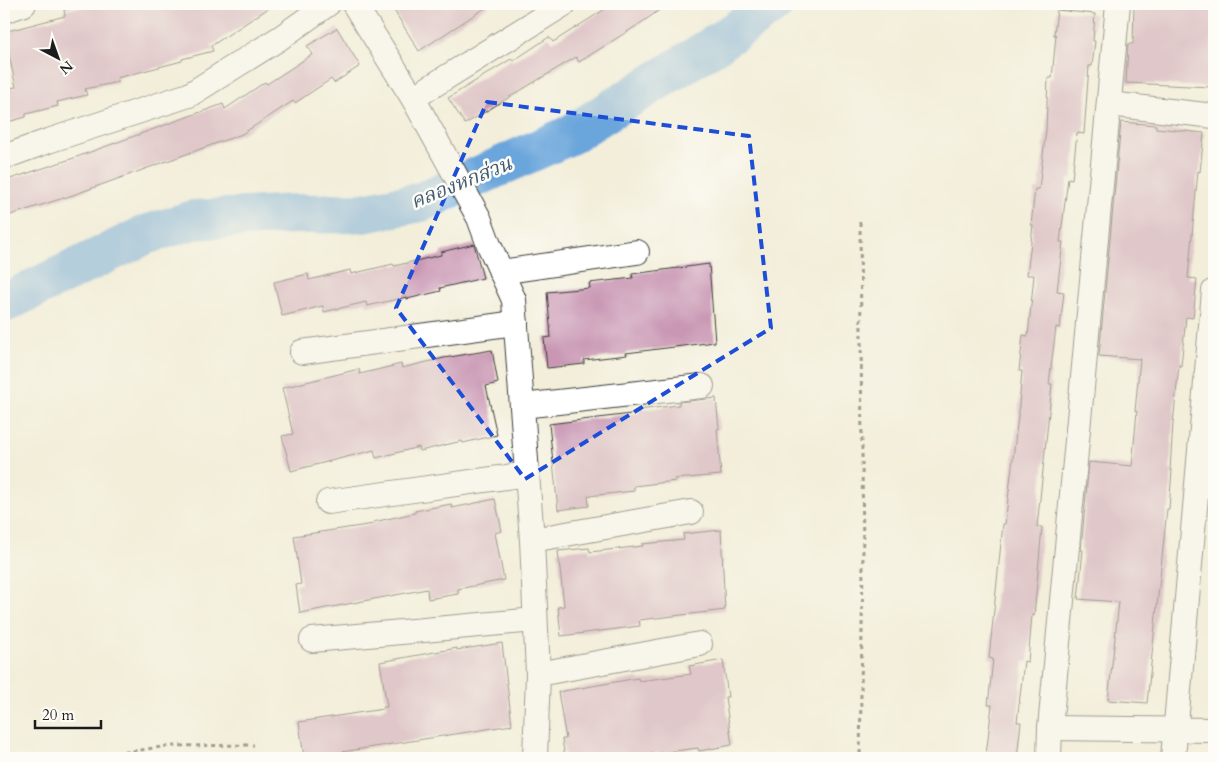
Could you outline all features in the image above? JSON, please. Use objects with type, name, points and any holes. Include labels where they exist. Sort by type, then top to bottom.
[{"type":"street","points":[[4,11],[24,4]]},
{"type":"street","points":[[4,157],[189,95],[280,38],[328,4]]},
{"type":"street","points":[[354,4],[414,98],[454,175],[479,218],[514,300],[528,474],[536,620],[538,674],[534,758]]},
{"type":"street","points":[[414,98],[564,4]]},
{"type":"street","points":[[1049,758],[1050,728],[1118,4]]},
{"type":"street","points":[[1109,104],[1214,116]]},
{"type":"street","points":[[501,272],[637,252]]},
{"type":"street","points":[[1173,758],[1214,291]]},
{"type":"street","points":[[302,352],[516,324]]},
{"type":"street","points":[[522,406],[702,386]]},
{"type":"street","points":[[328,502],[528,474]]},
{"type":"street","points":[[532,540],[691,512]]},
{"type":"street","points":[[312,640],[536,620]]},
{"type":"street","points":[[538,674],[700,644]]},
{"type":"street","points":[[1050,728],[1214,730]]},
{"type":"path","points":[[860,222],[864,564],[860,758]]},
{"type":"path","points":[[85,758],[168,746],[254,744]]},
{"type":"highlighted area","points":[[487,102],[749,136],[771,328],[525,479],[396,308]]},
{"type":"building","points":[[95,4],[275,4],[211,46],[213,51],[117,78],[118,82],[85,89],[87,95],[57,102],[58,106],[26,114],[26,117],[4,123],[4,89],[16,87],[4,32],[65,16],[64,10]]},
{"type":"building","points":[[390,4],[491,4],[419,51]]},
{"type":"building","points":[[613,4],[668,4],[579,62],[576,57],[465,124],[448,98],[511,59],[513,61],[549,37],[553,42]]},
{"type":"building","points":[[1134,4],[1214,4],[1211,87],[1126,83],[1128,44],[1133,44]]},
{"type":"building","points":[[1057,10],[1095,14],[1093,41],[1095,41],[1092,66],[1089,66],[1084,134],[1077,133],[1072,179],[1068,178],[1060,242],[1063,242],[1057,291],[1064,292],[1060,328],[1056,327],[1049,384],[1052,384],[1037,527],[1042,527],[1034,616],[1032,615],[1028,662],[1024,661],[1017,722],[1021,722],[1017,758],[986,755],[992,705],[988,705],[993,659],[989,658],[1003,524],[1005,524],[1018,417],[1022,371],[1019,371],[1023,335],[1028,336],[1034,275],[1027,275],[1033,225],[1031,225],[1035,189],[1039,189],[1046,130],[1048,78],[1052,78]]},
{"type":"building","points":[[337,28],[360,66],[334,83],[331,79],[242,134],[73,195],[4,217],[4,181],[223,104],[225,109],[265,82],[267,84],[313,54],[307,46]]},
{"type":"building","points":[[1121,122],[1156,125],[1156,128],[1204,133],[1200,172],[1198,171],[1188,278],[1197,279],[1193,318],[1186,317],[1181,366],[1179,365],[1173,424],[1169,509],[1167,509],[1147,703],[1108,700],[1119,602],[1078,599],[1089,462],[1132,466],[1137,411],[1135,411],[1140,359],[1099,356]]},
{"type":"building","points":[[474,244],[483,278],[440,288],[441,291],[407,299],[407,297],[367,306],[366,302],[324,312],[323,306],[282,316],[274,282],[308,274],[309,280],[350,270],[351,274],[393,264],[394,266],[441,255],[441,252]]},
{"type":"building","points":[[709,264],[715,342],[626,353],[627,355],[584,360],[584,364],[547,368],[544,338],[551,337],[547,292],[590,288],[589,283],[633,278],[632,274]]},
{"type":"building","points":[[492,350],[498,383],[486,386],[497,435],[420,451],[419,447],[376,458],[374,450],[291,471],[282,436],[293,434],[282,388],[359,369],[360,374],[401,364],[402,368],[444,358]]},
{"type":"building","points":[[716,398],[721,475],[675,479],[676,481],[634,486],[634,491],[588,496],[589,506],[558,510],[549,424],[639,413],[638,410],[679,405],[679,402]]},
{"type":"building","points":[[495,499],[502,531],[495,533],[504,580],[458,589],[458,594],[428,599],[427,589],[300,613],[296,585],[301,584],[294,536],[374,524],[373,522],[415,513],[415,511],[451,504],[452,508]]},
{"type":"building","points":[[721,530],[725,610],[639,620],[640,626],[561,636],[558,607],[564,606],[558,551],[589,548],[590,552],[643,546],[642,544],[684,540],[683,534]]},
{"type":"building","points":[[502,643],[512,725],[304,758],[299,722],[387,707],[380,662],[457,648],[457,650]]},
{"type":"building","points":[[723,660],[728,697],[725,697],[732,745],[699,751],[698,748],[619,758],[565,758],[562,739],[566,739],[558,692],[638,678],[639,681],[691,674],[689,666]]},
{"type":"waterway","name":"คลองหกส่วน","points":[[4,303],[145,235],[193,220],[296,214],[363,213],[421,202],[570,135],[716,44],[774,4]]}]
